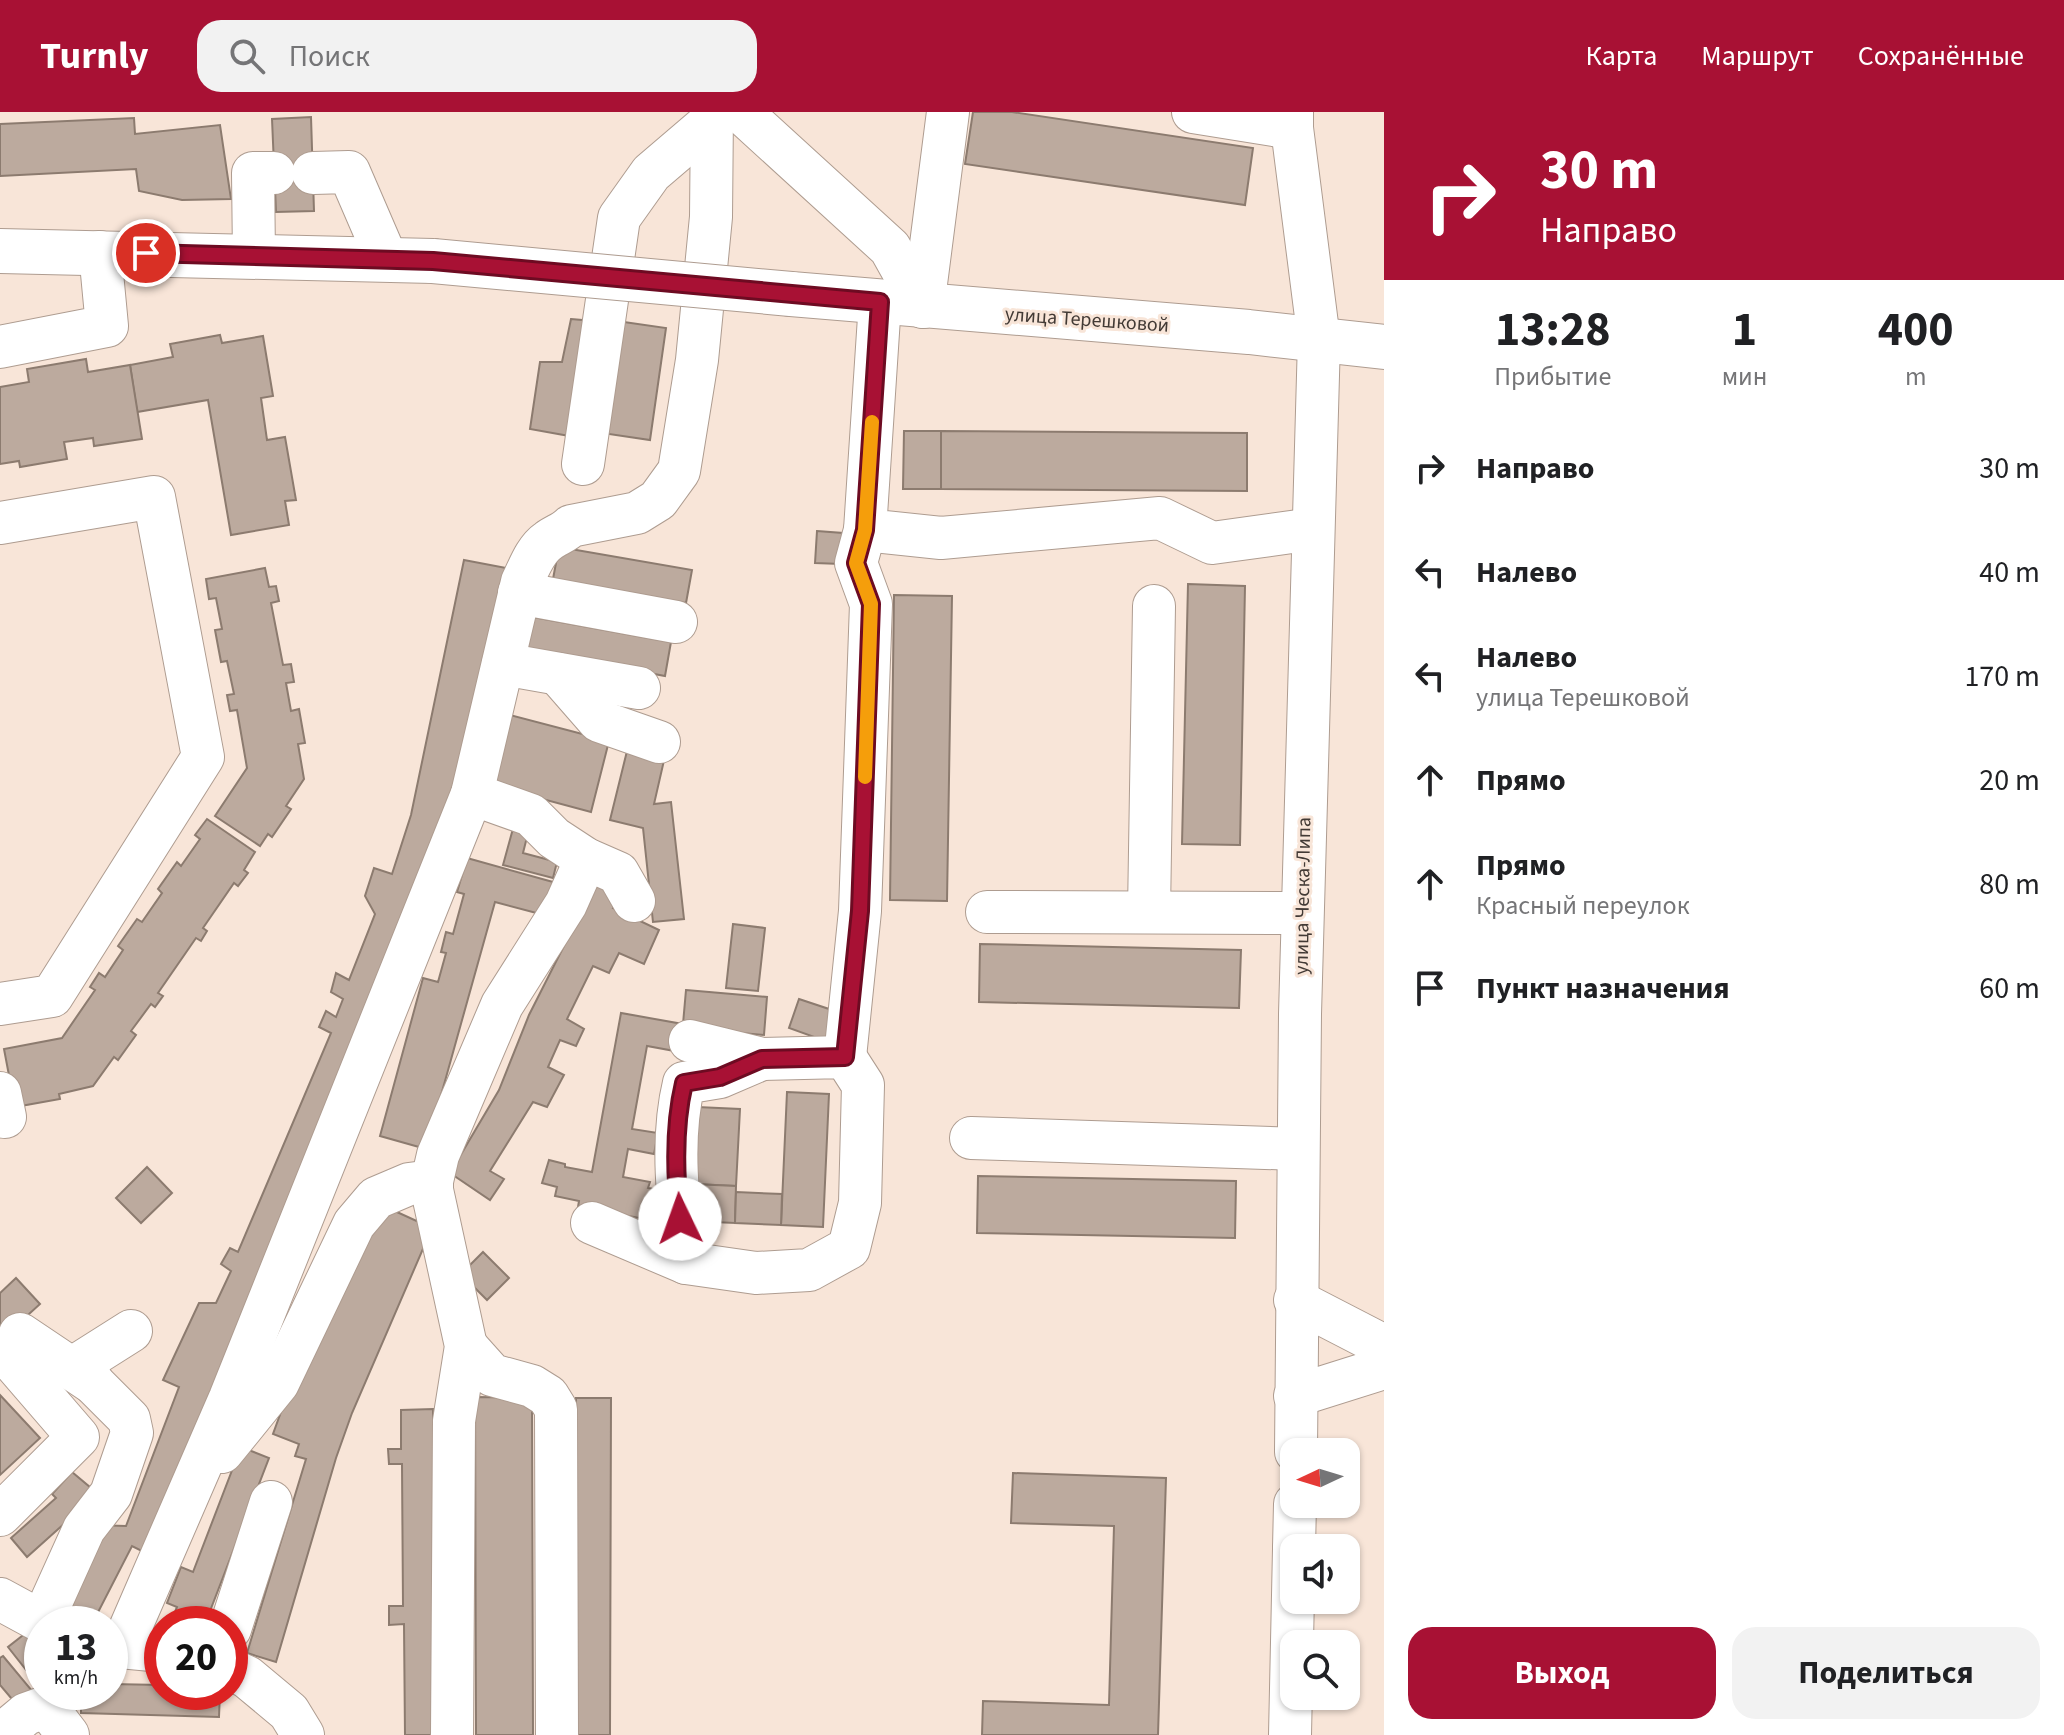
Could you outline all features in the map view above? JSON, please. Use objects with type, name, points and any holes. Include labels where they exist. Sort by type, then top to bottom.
[{"type":"main road","name":"улица Терешковой","points":[[0,251],[433,261],[923,307],[1249,332],[1384,347]]},
{"type":"street","points":[[923,307],[948,112]]},
{"type":"street","points":[[1193,112],[1292,120]]},
{"type":"street","points":[[722,115],[890,248],[923,307]]},
{"type":"street","points":[[583,464],[619,218],[651,173],[722,115]]},
{"type":"street","points":[[131,1648],[186,1502],[472,794],[519,593],[533,559],[546,542],[571,526],[637,513],[658,500],[679,471],[699,344],[722,115]]},
{"type":"street","name":"улица Ческа-Липа","points":[[1292,120],[1319,340],[1302,913],[1296,1438]]},
{"type":"street","points":[[254,256],[253,173],[349,172],[387,260]]},
{"type":"street","points":[[0,347],[107,326],[100,252]]},
{"type":"street","points":[[592,1223],[686,1263],[756,1273],[809,1270],[849,1248],[860,1203],[863,1085],[845,1057],[860,911],[871,604],[856,563],[865,530],[880,302]]},
{"type":"street","points":[[0,523],[154,497],[203,757],[52,996],[0,1004]]},
{"type":"street","points":[[865,530],[941,538],[1160,518],[1212,543],[1313,529]]},
{"type":"street","points":[[519,593],[676,622]]},
{"type":"street","points":[[1149,912],[1154,606]]},
{"type":"street","points":[[503,664],[639,688]]},
{"type":"street","points":[[558,674],[599,721],[659,742]]},
{"type":"street","points":[[472,794],[531,815],[554,838],[586,859],[618,873],[634,901]]},
{"type":"street","points":[[452,1735],[454,1421],[466,1346],[443,1247],[432,1181],[438,1155],[502,1005],[566,904],[586,859]]},
{"type":"street","points":[[987,912],[1302,913]]},
{"type":"street","points":[[690,1041],[762,1059],[845,1057]]},
{"type":"street","points":[[686,1263],[678,1197],[679,1106],[684,1083],[720,1077],[762,1059]]},
{"type":"street","points":[[971,1138],[1298,1149]]},
{"type":"street","points":[[186,1502],[249,1416],[278,1383],[354,1224],[376,1198],[409,1184],[432,1181]]},
{"type":"street","points":[[1295,1300],[1384,1346]]},
{"type":"street","points":[[51,1606],[84,1529],[111,1494],[132,1433],[129,1419],[93,1383],[82,1362],[131,1331]]},
{"type":"street","points":[[0,1515],[78,1437],[3,1350],[10,1342],[93,1383]]},
{"type":"street","points":[[466,1346],[492,1375],[532,1386],[548,1396],[556,1409],[557,1735]]},
{"type":"street","points":[[1295,1396],[1384,1368]]},
{"type":"street","points":[[237,1606],[271,1502]]},
{"type":"street","points":[[0,1599],[24,1612]]},
{"type":"street","points":[[1290,1735],[1293,1614]]},
{"type":"street","points":[[248,1681],[289,1712],[303,1735]]},
{"type":"street","points":[[1,1735],[26,1714],[40,1709],[52,1714],[68,1735]]},
{"type":"building","points":[[973,112],[1012,112],[1253,148],[1245,205],[965,164]]},
{"type":"building","points":[[311,117],[314,211],[276,212],[272,119]]},
{"type":"building","points":[[134,118],[135,134],[220,125],[231,199],[182,200],[139,191],[136,169],[0,176],[0,124]]},
{"type":"building","points":[[571,319],[593,321],[575,437],[530,429],[540,362],[562,362]]},
{"type":"building","points":[[617,321],[666,328],[650,440],[602,433]]},
{"type":"building","points":[[220,335],[222,343],[263,336],[273,396],[261,398],[267,440],[285,437],[296,500],[285,501],[289,525],[231,535],[208,400],[137,412],[130,365],[173,357],[170,344]]},
{"type":"building","points":[[86,359],[88,372],[130,365],[142,439],[94,446],[93,438],[64,442],[67,459],[20,467],[19,461],[0,464],[0,387],[29,382],[27,369]]},
{"type":"building","points":[[904,431],[941,431],[941,489],[903,489]]},
{"type":"building","points":[[941,431],[1247,433],[1247,491],[941,489]]},
{"type":"building","points":[[817,531],[843,533],[841,564],[815,563]]},
{"type":"building","points":[[559,547],[692,570],[686,603],[553,579]]},
{"type":"building","points":[[464,560],[511,569],[462,784],[152,1556],[132,1546],[101,1606],[63,1606],[93,1525],[126,1526],[179,1387],[163,1380],[199,1303],[216,1303],[231,1271],[221,1264],[230,1248],[238,1252],[331,1033],[319,1027],[326,1011],[336,1017],[343,999],[331,992],[336,973],[349,980],[375,914],[365,896],[374,868],[392,874],[411,815]]},
{"type":"building","points":[[265,568],[269,587],[276,586],[279,601],[271,603],[283,665],[291,664],[294,682],[286,683],[291,711],[299,709],[305,743],[298,744],[304,779],[286,806],[291,809],[272,837],[268,834],[260,846],[215,816],[247,768],[237,710],[230,711],[227,695],[234,694],[227,661],[221,662],[215,630],[222,629],[216,598],[209,599],[206,579]]},
{"type":"building","points":[[1188,584],[1245,586],[1240,845],[1182,844]]},
{"type":"building","points":[[894,595],[952,596],[947,901],[890,900]]},
{"type":"building","points":[[533,617],[671,642],[665,676],[527,650]]},
{"type":"building","points":[[506,714],[609,741],[591,812],[494,786]]},
{"type":"building","points":[[628,747],[665,756],[654,804],[671,802],[684,919],[653,922],[643,828],[610,820]]},
{"type":"building","points":[[207,819],[255,852],[244,870],[248,873],[238,886],[234,883],[203,928],[207,931],[201,941],[196,938],[158,993],[163,996],[155,1007],[151,1004],[131,1031],[136,1035],[118,1060],[114,1057],[93,1086],[59,1094],[60,1099],[15,1107],[4,1049],[62,1038],[95,990],[90,987],[99,973],[105,977],[123,950],[118,946],[137,919],[142,922],[162,893],[158,889],[177,862],[181,866],[200,839],[195,835]]},
{"type":"building","points":[[514,825],[529,829],[523,853],[557,862],[553,878],[503,865]]},
{"type":"building","points":[[467,858],[553,882],[544,915],[495,902],[426,1149],[380,1136],[423,978],[438,982],[446,953],[441,952],[446,932],[453,934],[464,894],[457,892]]},
{"type":"building","points":[[595,878],[623,889],[613,908],[659,930],[644,964],[619,953],[609,973],[593,966],[567,1019],[584,1029],[576,1046],[560,1040],[548,1067],[564,1075],[547,1107],[533,1102],[490,1171],[504,1179],[490,1200],[450,1173],[499,1090],[529,1015]]},
{"type":"building","points":[[733,924],[765,928],[758,991],[726,988]]},
{"type":"building","points":[[980,944],[1241,950],[1239,1008],[979,1002]]},
{"type":"building","points":[[686,990],[767,997],[764,1035],[685,1028],[680,1052],[647,1046],[632,1129],[658,1133],[654,1154],[628,1149],[623,1177],[650,1182],[648,1188],[667,1191],[662,1222],[578,1207],[579,1201],[555,1196],[557,1187],[542,1183],[549,1160],[565,1164],[565,1167],[592,1172],[621,1013],[683,1024]]},
{"type":"building","points":[[799,999],[838,1012],[828,1042],[789,1028]]},
{"type":"building","points":[[787,1092],[829,1094],[823,1227],[781,1225]]},
{"type":"building","points":[[697,1107],[740,1109],[736,1186],[693,1184]]},
{"type":"building","points":[[147,1167],[172,1193],[141,1223],[116,1198]]},
{"type":"building","points":[[978,1176],[1236,1181],[1235,1238],[977,1233]]},
{"type":"building","points":[[693,1184],[736,1186],[735,1223],[691,1221]]},
{"type":"building","points":[[736,1192],[782,1194],[781,1225],[735,1223]]},
{"type":"building","points":[[386,1207],[432,1228],[352,1413],[276,1662],[248,1653],[248,1650],[306,1459],[295,1456],[299,1444],[273,1434],[289,1390],[365,1218]]},
{"type":"building","points":[[483,1252],[509,1278],[487,1300],[461,1274]]},
{"type":"building","points":[[16,1278],[40,1304],[6,1335],[0,1328],[0,1293]]},
{"type":"building","points":[[0,1395],[40,1438],[0,1475]]},
{"type":"building","points":[[475,1397],[532,1398],[533,1735],[476,1735]]},
{"type":"building","points":[[576,1398],[611,1398],[610,1735],[575,1735]]},
{"type":"building","points":[[433,1409],[435,1734],[438,1735],[405,1735],[404,1624],[389,1625],[389,1606],[403,1606],[402,1464],[389,1464],[388,1449],[401,1449],[401,1410]]},
{"type":"building","points":[[241,1447],[269,1458],[212,1606],[174,1606],[167,1603],[181,1567],[193,1572]]},
{"type":"building","points":[[72,1472],[91,1488],[72,1511],[75,1514],[27,1557],[11,1538],[56,1498],[52,1494]]},
{"type":"building","points":[[1013,1473],[1166,1478],[1158,1735],[982,1735],[983,1701],[1109,1705],[1114,1526],[1011,1523]]},
{"type":"building","points":[[24,1634],[24,1667],[8,1647]]},
{"type":"building","points":[[3,1656],[24,1681],[24,1699],[17,1705],[0,1685],[0,1658]]},
{"type":"building","points":[[128,1684],[144,1685],[144,1710],[219,1710],[219,1717],[81,1713],[81,1710],[128,1710]]},
{"type":"slow traffic","points":[[865,777],[871,604],[856,563],[865,530],[872,422]]},
{"type":"route","points":[[146,253],[433,261],[880,302],[865,530],[856,563],[871,604],[860,911],[845,1057],[762,1059],[720,1077],[684,1083],[679,1106],[680,1219]]}]
